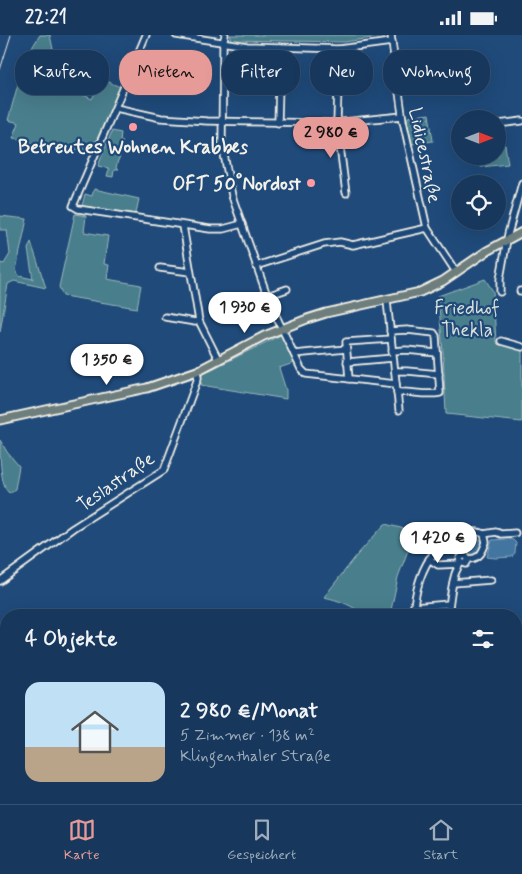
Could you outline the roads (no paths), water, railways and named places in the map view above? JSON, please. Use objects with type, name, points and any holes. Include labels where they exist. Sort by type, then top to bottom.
[{"type":"main road","points":[[0,420],[147,389],[198,371],[281,328],[326,313],[420,293],[444,281],[508,239],[522,232]]},
{"type":"street","points":[[146,35],[116,108],[73,203],[75,208],[183,226],[218,229],[242,224]]},
{"type":"street","points":[[176,35],[239,46],[339,49],[392,38]]},
{"type":"street","points":[[225,35],[223,43],[221,121],[226,173],[256,266],[281,328],[303,372],[396,384]]},
{"type":"street","name":"Lidicestraße","points":[[392,38],[402,116],[426,228],[456,272]]},
{"type":"street","points":[[278,123],[280,47]]},
{"type":"street","points":[[339,49],[337,123],[346,193]]},
{"type":"street","points":[[116,108],[160,117],[278,123],[337,123],[402,116]]},
{"type":"street","points":[[506,123],[522,121]]},
{"type":"street","points":[[500,291],[500,279],[508,239],[522,183]]},
{"type":"street","points":[[183,226],[199,321],[218,359]]},
{"type":"street","points":[[256,266],[324,244],[340,242],[353,245],[426,228]]},
{"type":"street","points":[[160,267],[190,272]]},
{"type":"street","points":[[267,296],[287,289]]},
{"type":"street","points":[[387,301],[399,410]]},
{"type":"street","points":[[165,317],[199,321]]},
{"type":"street","points":[[390,331],[407,330],[434,333],[436,336],[440,374],[441,390],[439,393],[396,392]]},
{"type":"street","points":[[349,379],[346,342],[391,339]]},
{"type":"street","points":[[501,341],[522,347]]},
{"type":"street","points":[[294,354],[346,349]]},
{"type":"street","points":[[392,351],[406,350],[437,353]]},
{"type":"street","points":[[347,362],[393,358]]},
{"type":"street","name":"Teslastraße","points":[[0,581],[73,528],[164,470],[198,378],[198,371]]},
{"type":"street","points":[[395,371],[440,374]]},
{"type":"street","points":[[449,603],[414,607],[420,581],[428,559],[438,548],[454,537],[474,532],[515,533]]},
{"type":"street","points":[[428,559],[438,565],[466,564],[469,559],[476,558],[484,549],[486,539],[484,533]]},
{"type":"street","points":[[448,609],[453,583],[460,563]]},
{"type":"street","points":[[453,583],[491,580]]},
{"type":"water","points":[[477,539],[482,541],[482,545],[474,555],[465,549],[464,542]]},
{"type":"water","points":[[512,539],[516,543],[515,553],[512,557],[487,557],[492,540]]},
{"type":"railway","points":[[0,70],[11,35]]},
{"type":"place","name":"Betreutes Wohnen Krabbes","points":[[133,127]]},
{"type":"place","name":"OFT 50°Nordost","points":[[311,183]]},
{"type":"park label","name":"Friedhof Thekla","points":[[467,318]]}]
